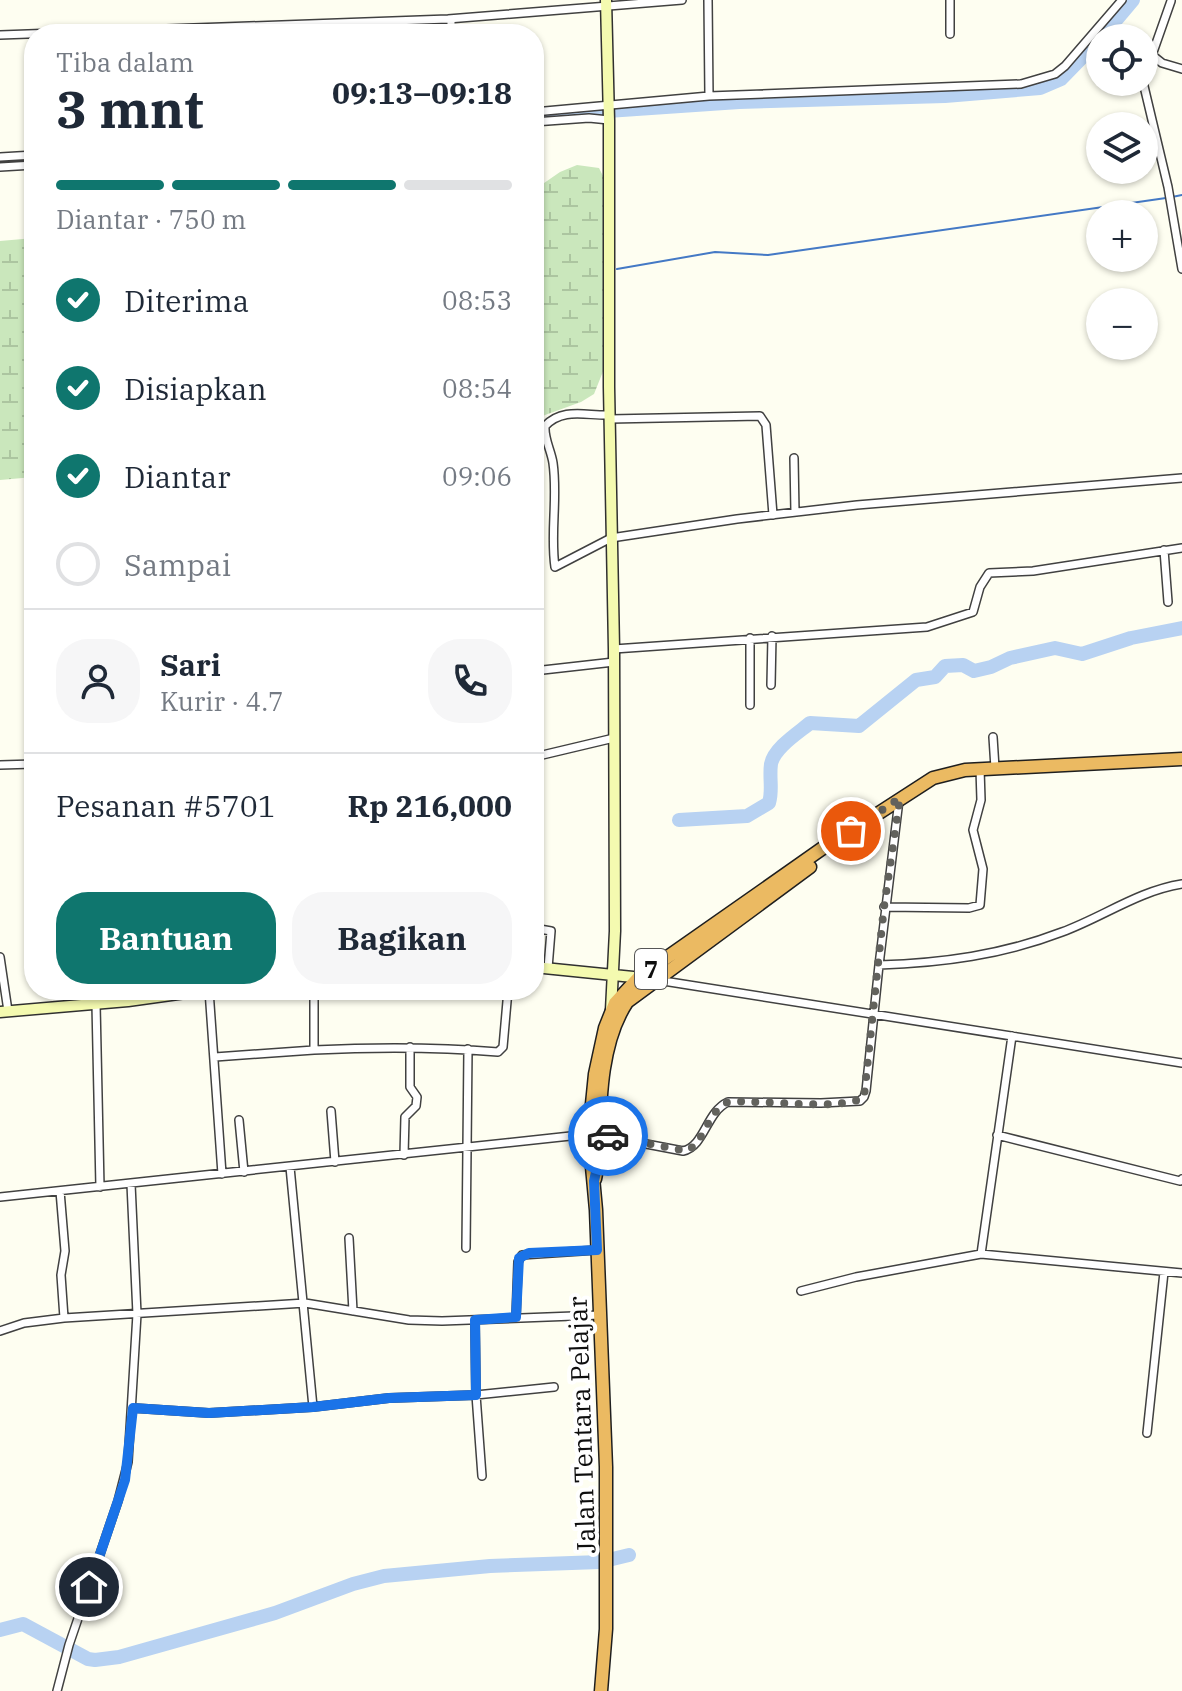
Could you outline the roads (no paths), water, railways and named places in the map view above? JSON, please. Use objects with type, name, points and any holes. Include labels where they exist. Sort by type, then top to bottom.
[{"type":"highway","name":"Jalan Tentara Pelajar","points":[[601,1691],[606,1629],[606,1467],[594,1181],[589,1162],[594,1134],[595,1074],[601,1041],[620,996],[639,977],[840,836],[933,778],[980,769],[1182,759]]},
{"type":"highway","name":"Jalan Tentara Pelajar","points":[[614,1015],[655,980],[844,842],[851,831]]},
{"type":"street","points":[[396,24],[606,3],[682,0]]},
{"type":"street","points":[[708,0],[709,96]]},
{"type":"street","points":[[950,0],[950,34]]},
{"type":"street","points":[[544,121],[589,118],[709,96],[1021,84],[1055,74],[1065,66],[1122,0]]},
{"type":"street","points":[[1158,36],[1169,1],[1182,2]]},
{"type":"street","points":[[606,3],[614,649],[614,1015]]},
{"type":"street","points":[[451,19],[451,24]]},
{"type":"street","points":[[0,35],[24,35]]},
{"type":"street","points":[[1158,60],[1182,69]]},
{"type":"street","points":[[1148,96],[1170,194],[1182,269]]},
{"type":"street","points":[[544,112],[609,112]]},
{"type":"street","points":[[0,157],[24,156]]},
{"type":"street","points":[[0,167],[24,166]]},
{"type":"street","points":[[557,567],[554,565],[554,469],[552,452],[545,439],[545,426],[564,414],[760,416],[766,425],[773,515]]},
{"type":"street","points":[[794,458],[795,512]]},
{"type":"street","points":[[546,571],[611,538],[857,505],[1182,478]]},
{"type":"street","points":[[614,649],[927,627],[973,612],[984,577],[989,573],[1033,571],[1182,548]]},
{"type":"street","points":[[1164,550],[1168,602]]},
{"type":"street","points":[[771,685],[772,636]]},
{"type":"street","points":[[750,638],[750,705]]},
{"type":"street","points":[[544,670],[614,662]]},
{"type":"street","points":[[993,737],[995,768]]},
{"type":"street","points":[[544,755],[614,738]]},
{"type":"street","points":[[0,765],[24,764]]},
{"type":"street","points":[[884,907],[969,908],[980,905],[983,869],[973,830],[981,800],[980,769]]},
{"type":"street","points":[[0,1197],[594,1134],[683,1151],[695,1146],[708,1121],[728,1102],[860,1101],[866,1091],[884,907],[900,798]]},
{"type":"street","points":[[879,965],[927,963],[995,953],[1082,924],[1138,895],[1182,884]]},
{"type":"street","points":[[544,930],[551,931],[548,968]]},
{"type":"street","points":[[0,957],[4,1012],[136,1000]]},
{"type":"street","points":[[544,968],[639,977],[1182,1063]]},
{"type":"street","points":[[209,1000],[222,1174]]},
{"type":"street","points":[[314,1000],[314,1050]]},
{"type":"street","points":[[215,1057],[410,1047],[502,1051],[507,1000]]},
{"type":"street","points":[[96,1004],[100,1187]]},
{"type":"street","points":[[981,1254],[1012,1036]]},
{"type":"street","points":[[404,1155],[405,1117],[416,1106],[417,1097],[410,1087],[410,1047]]},
{"type":"street","points":[[466,1248],[468,1049]]},
{"type":"street","points":[[331,1111],[335,1162]]},
{"type":"street","points":[[239,1120],[244,1172]]},
{"type":"street","points":[[997,1135],[1180,1181],[1182,1179]]},
{"type":"street","points":[[290,1167],[313,1407]]},
{"type":"street","points":[[57,1691],[69,1645],[125,1480],[133,1408],[137,1314],[131,1184]]},
{"type":"street","points":[[60,1191],[65,1251],[61,1275],[64,1318]]},
{"type":"street","points":[[349,1238],[353,1311]]},
{"type":"street","points":[[516,1317],[518,1262],[522,1255],[597,1250]]},
{"type":"street","points":[[801,1291],[856,1277],[981,1254],[1182,1273]]},
{"type":"street","points":[[1147,1433],[1164,1272]]},
{"type":"street","points":[[0,1331],[24,1323],[64,1318],[305,1303],[409,1320],[600,1315]]},
{"type":"street","points":[[475,1320],[482,1476]]},
{"type":"street","points":[[133,1408],[209,1413],[554,1387]]},
{"type":"waterway","points":[[1113,24],[1133,0]]},
{"type":"waterway","points":[[544,115],[739,102],[945,96],[1040,88],[1061,79],[1086,53]]},
{"type":"waterway","points":[[0,161],[24,160]]},
{"type":"waterway","points":[[1172,197],[1182,195]]},
{"type":"waterway","points":[[617,269],[715,252],[768,255],[1166,198]]},
{"type":"waterway","points":[[679,820],[747,816],[769,803],[771,764],[777,752],[810,723],[859,726],[916,680],[935,677],[945,666],[963,665],[974,671],[1010,658],[1055,648],[1082,654],[1131,638],[1182,628]]},
{"type":"waterway","points":[[0,1630],[23,1624],[95,1660],[119,1657],[275,1613],[384,1576],[490,1566],[600,1562],[629,1555]]}]
